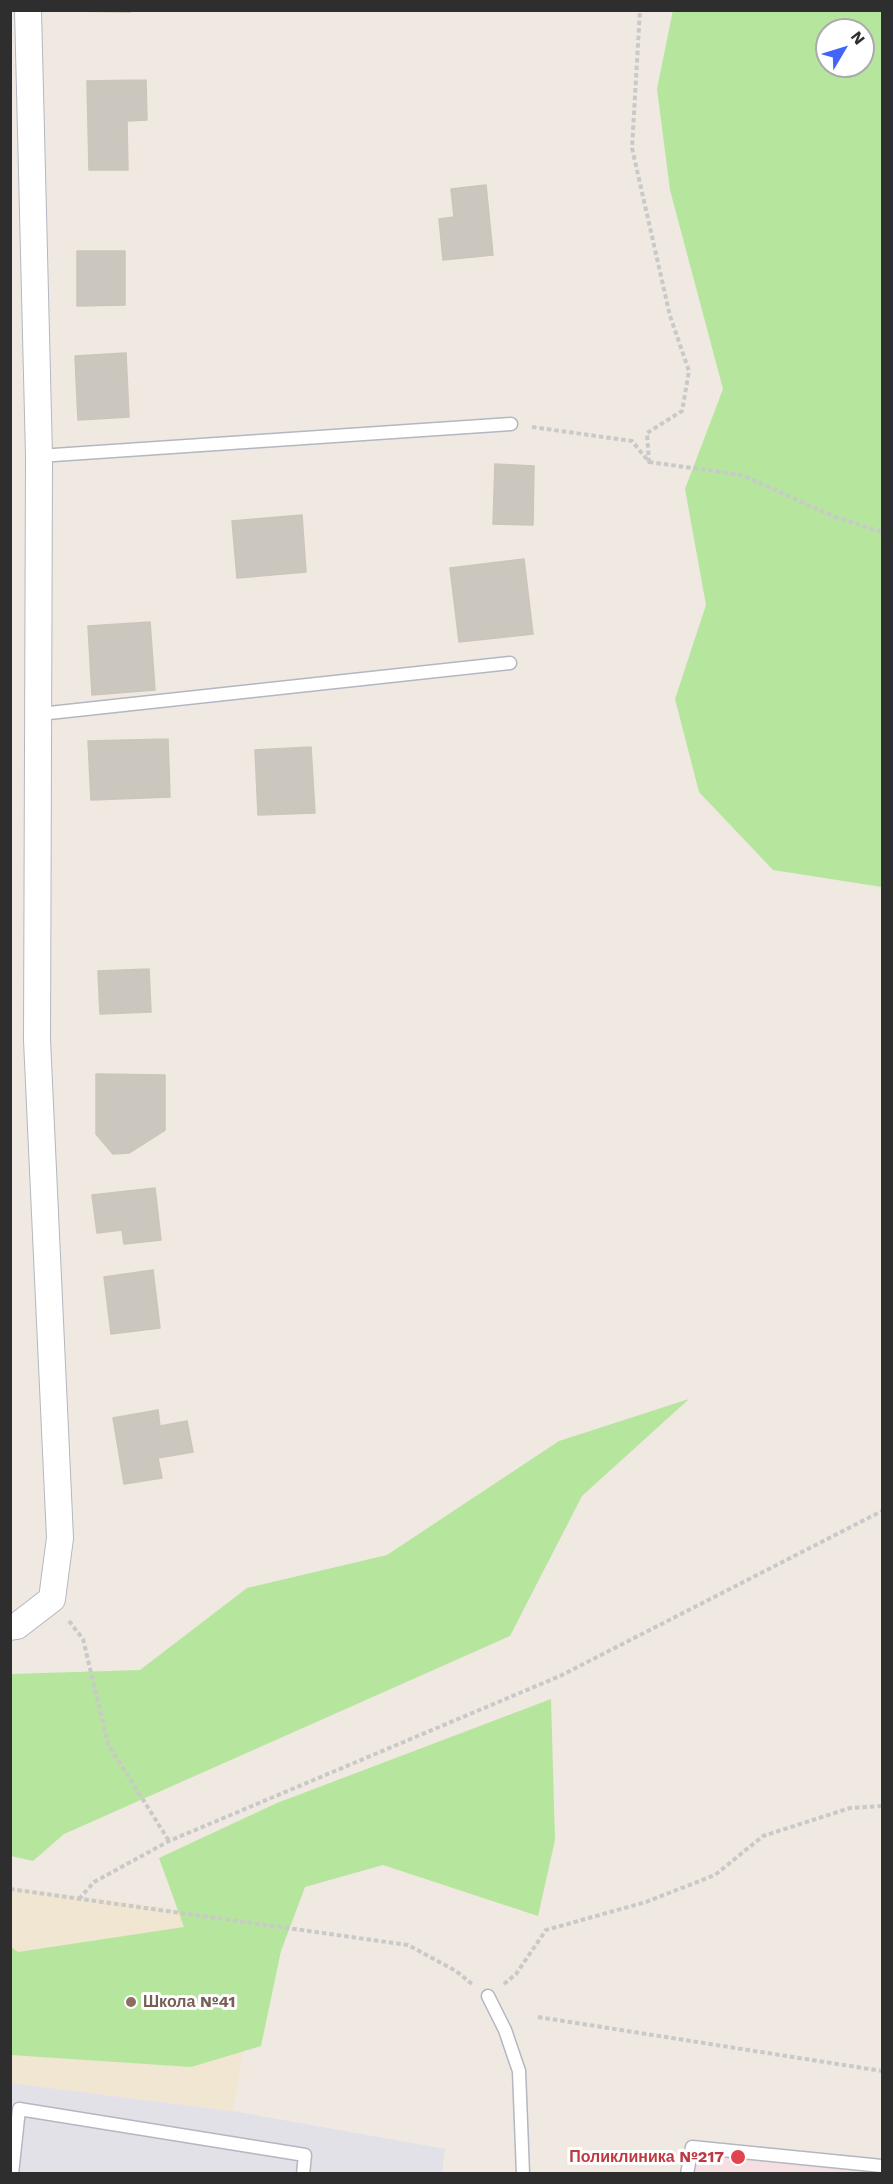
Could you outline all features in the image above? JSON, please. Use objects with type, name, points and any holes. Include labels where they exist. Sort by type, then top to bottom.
[{"type":"street","points":[[10,1627],[17,1626],[52,1599],[60,1538],[37,1040],[40,714],[39,456],[28,10]]},
{"type":"lane","points":[[39,456],[511,424]]},
{"type":"lane","points":[[40,714],[510,663]]},
{"type":"lane","points":[[488,1996],[505,2030],[519,2071],[523,2174]]},
{"type":"lane","points":[[12,2174],[19,2109],[305,2155],[303,2174]]},
{"type":"lane","points":[[687,2174],[692,2147],[882,2166]]},
{"type":"path","points":[[640,10],[632,148],[670,316],[689,371],[682,411],[647,434],[649,462]]},
{"type":"path","points":[[511,424],[632,441],[649,462],[742,475],[835,517],[882,532]]},
{"type":"path","points":[[79,1899],[94,1882],[169,1841],[560,1676],[882,1511]]},
{"type":"path","points":[[52,1599],[83,1639],[108,1744],[169,1841]]},
{"type":"path","points":[[10,1889],[408,1945],[456,1971],[488,1996],[516,1974],[546,1930],[646,1902],[715,1875],[763,1836],[850,1808],[882,1806]]},
{"type":"path","points":[[538,2017],[882,2071]]},
{"type":"shaded area","name":"Школа №41","points":[[11,1887],[266,1921],[233,2111],[11,2083]]},
{"type":"shaded area","points":[[11,2083],[233,2111],[445,2149],[442,2173],[11,2174]]},
{"type":"shaded area","name":"Поликлиника №217","points":[[692,2147],[882,2166],[882,2174],[687,2174]]},
{"type":"green space","points":[[673,10],[882,11],[882,887],[773,870],[699,792],[675,699],[706,605],[685,489],[723,389],[670,190],[657,89]]},
{"type":"green space","points":[[689,1399],[582,1496],[510,1636],[64,1834],[33,1861],[11,1856],[11,1674],[140,1670],[247,1588],[387,1555],[559,1441]]},
{"type":"green space","points":[[551,1699],[555,1840],[538,1916],[383,1865],[305,1887],[281,1951],[261,2046],[191,2067],[11,2055],[11,1947],[18,1952],[184,1927],[159,1858],[277,1803]]},
{"type":"building","points":[[130,10],[130,12],[71,11]]},
{"type":"building","points":[[146,80],[147,120],[127,121],[128,170],[89,170],[87,81]]},
{"type":"building","points":[[486,185],[493,255],[443,260],[439,219],[454,217],[451,189]]},
{"type":"building","points":[[77,251],[125,251],[125,305],[77,306]]},
{"type":"building","points":[[126,353],[129,417],[78,420],[75,356]]},
{"type":"building","points":[[495,464],[534,466],[533,525],[493,524]]},
{"type":"building","points":[[302,515],[306,572],[237,578],[232,521]]},
{"type":"building","points":[[524,559],[533,634],[459,642],[450,568]]},
{"type":"building","points":[[150,622],[155,690],[92,695],[88,626]]},
{"type":"building","points":[[168,739],[170,797],[91,800],[88,741]]},
{"type":"building","points":[[311,747],[315,813],[258,815],[255,750]]},
{"type":"building","points":[[149,969],[151,1012],[100,1014],[98,971]]},
{"type":"building","points":[[96,1074],[165,1075],[165,1130],[129,1153],[113,1154],[96,1134]]},
{"type":"building","points":[[155,1188],[161,1240],[124,1244],[122,1230],[97,1233],[92,1195]]},
{"type":"building","points":[[153,1270],[160,1328],[111,1334],[104,1277]]},
{"type":"building","points":[[158,1410],[160,1426],[187,1421],[193,1452],[158,1458],[162,1478],[124,1484],[113,1418]]},
{"type":"place","name":"Школа №41","points":[[131,2002]]},
{"type":"place","name":"Поликлиника №217","points":[[738,2157]]}]
